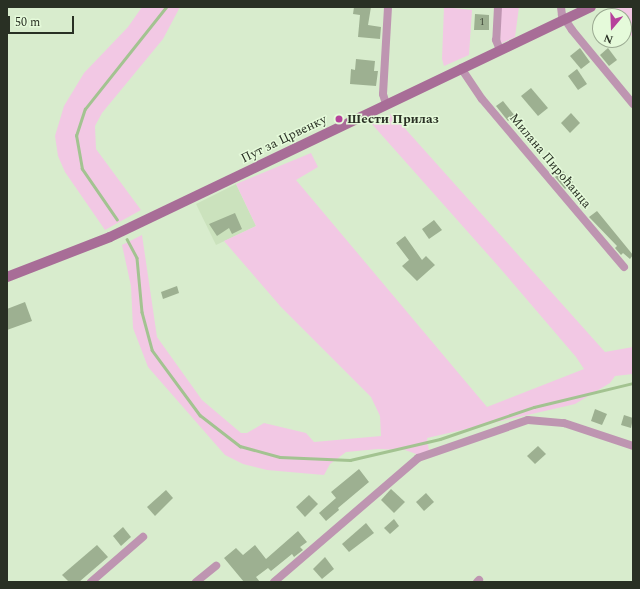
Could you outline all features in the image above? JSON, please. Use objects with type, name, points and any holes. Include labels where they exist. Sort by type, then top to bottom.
[{"type":"street","points":[[386,104],[383,94],[388,7]]},
{"type":"street","points":[[498,7],[496,40],[500,50]]},
{"type":"street","points":[[561,7],[565,20],[633,104]]},
{"type":"street","name":"Пут за Црвенку","points":[[7,277],[116,234],[591,7]]},
{"type":"street","name":"Милана Пироћанца","points":[[461,68],[482,100],[624,267]]},
{"type":"street","points":[[274,582],[418,458],[508,425],[547,419],[633,446]]},
{"type":"street","points":[[90,582],[143,538]]},
{"type":"street","points":[[196,582],[216,566]]},
{"type":"shaded area","points":[[142,7],[180,7],[163,39],[102,113],[95,126],[96,149],[141,210],[105,230],[65,172],[58,156],[55,136],[64,106],[84,73],[128,27]]},
{"type":"shaded area","points":[[444,7],[472,10],[469,55],[444,66],[442,59]]},
{"type":"shaded area","points":[[501,7],[519,7],[515,37],[500,44]]},
{"type":"shaded area","points":[[633,7],[633,38],[632,8],[609,8]]},
{"type":"shaded area","points":[[392,114],[605,352],[633,347],[633,374],[615,376],[610,383],[575,404],[427,438],[429,451],[419,455],[405,450],[378,449],[346,452],[330,464],[324,475],[267,470],[243,464],[225,455],[148,367],[133,328],[131,286],[122,245],[142,235],[157,337],[202,400],[241,433],[247,433],[264,423],[306,433],[314,442],[381,436],[380,416],[371,397],[281,307],[224,241],[256,226],[236,184],[311,153],[318,167],[296,180],[487,407],[584,369],[576,357],[499,267],[371,123]]},
{"type":"shaded area","points":[[236,184],[256,226],[216,245],[196,204]]},
{"type":"building","points":[[354,7],[371,7],[368,25],[381,27],[380,39],[358,37],[360,15],[353,14]]},
{"type":"building","points":[[475,14],[489,15],[489,30],[474,30]]},
{"type":"building","points":[[580,48],[590,62],[581,69],[570,56]]},
{"type":"building","points":[[608,48],[617,60],[609,66],[600,55]]},
{"type":"building","points":[[356,59],[375,61],[374,71],[378,71],[376,86],[350,84],[351,69],[355,70]]},
{"type":"building","points":[[577,69],[587,84],[578,90],[568,76]]},
{"type":"building","points":[[531,88],[548,108],[538,116],[521,96]]},
{"type":"building","points":[[503,101],[515,116],[508,121],[496,106]]},
{"type":"building","points":[[571,113],[580,123],[570,133],[561,123]]},
{"type":"building","points":[[563,171],[573,182],[565,189],[555,177]]},
{"type":"building","points":[[597,211],[633,255],[630,259],[623,253],[621,255],[615,248],[617,246],[589,217]]},
{"type":"building","points":[[235,213],[242,229],[232,234],[229,228],[217,236],[209,224]]},
{"type":"building","points":[[434,220],[442,230],[429,239],[422,229]]},
{"type":"building","points":[[405,236],[422,260],[426,256],[435,265],[417,281],[402,266],[409,260],[396,243]]},
{"type":"building","points":[[177,286],[179,293],[163,299],[161,292]]},
{"type":"building","points":[[25,302],[32,321],[7,330],[7,309]]},
{"type":"building","points":[[595,409],[607,414],[602,425],[591,421]]},
{"type":"building","points":[[624,415],[633,418],[631,428],[621,425]]},
{"type":"building","points":[[538,446],[546,454],[535,464],[527,456]]},
{"type":"building","points":[[359,469],[369,482],[338,508],[339,510],[326,521],[319,513],[336,498],[331,492]]},
{"type":"building","points":[[391,489],[405,502],[394,513],[381,500]]},
{"type":"building","points":[[166,490],[173,498],[155,516],[147,507]]},
{"type":"building","points":[[426,493],[434,502],[424,511],[416,502]]},
{"type":"building","points":[[309,495],[318,504],[305,517],[296,507]]},
{"type":"building","points":[[394,519],[399,526],[390,534],[384,528]]},
{"type":"building","points":[[366,523],[374,533],[349,552],[342,544]]},
{"type":"building","points":[[123,527],[131,537],[121,546],[113,536]]},
{"type":"building","points":[[298,531],[307,542],[300,547],[303,550],[294,557],[292,554],[271,571],[268,568],[256,577],[260,582],[244,582],[224,558],[236,548],[243,555],[255,545],[266,559]]},
{"type":"building","points":[[97,545],[108,557],[79,582],[69,582],[62,575]]},
{"type":"building","points":[[325,557],[334,569],[322,579],[313,569]]},
{"type":"waterway","points":[[117,220],[82,169],[76,136],[85,109],[166,7]]},
{"type":"waterway","points":[[127,239],[137,258],[142,312],[152,350],[200,415],[240,446],[280,457],[350,460],[440,439],[534,407],[633,383]]},
{"type":"place","name":"Шести Прилаз","points":[[339,119]]}]
